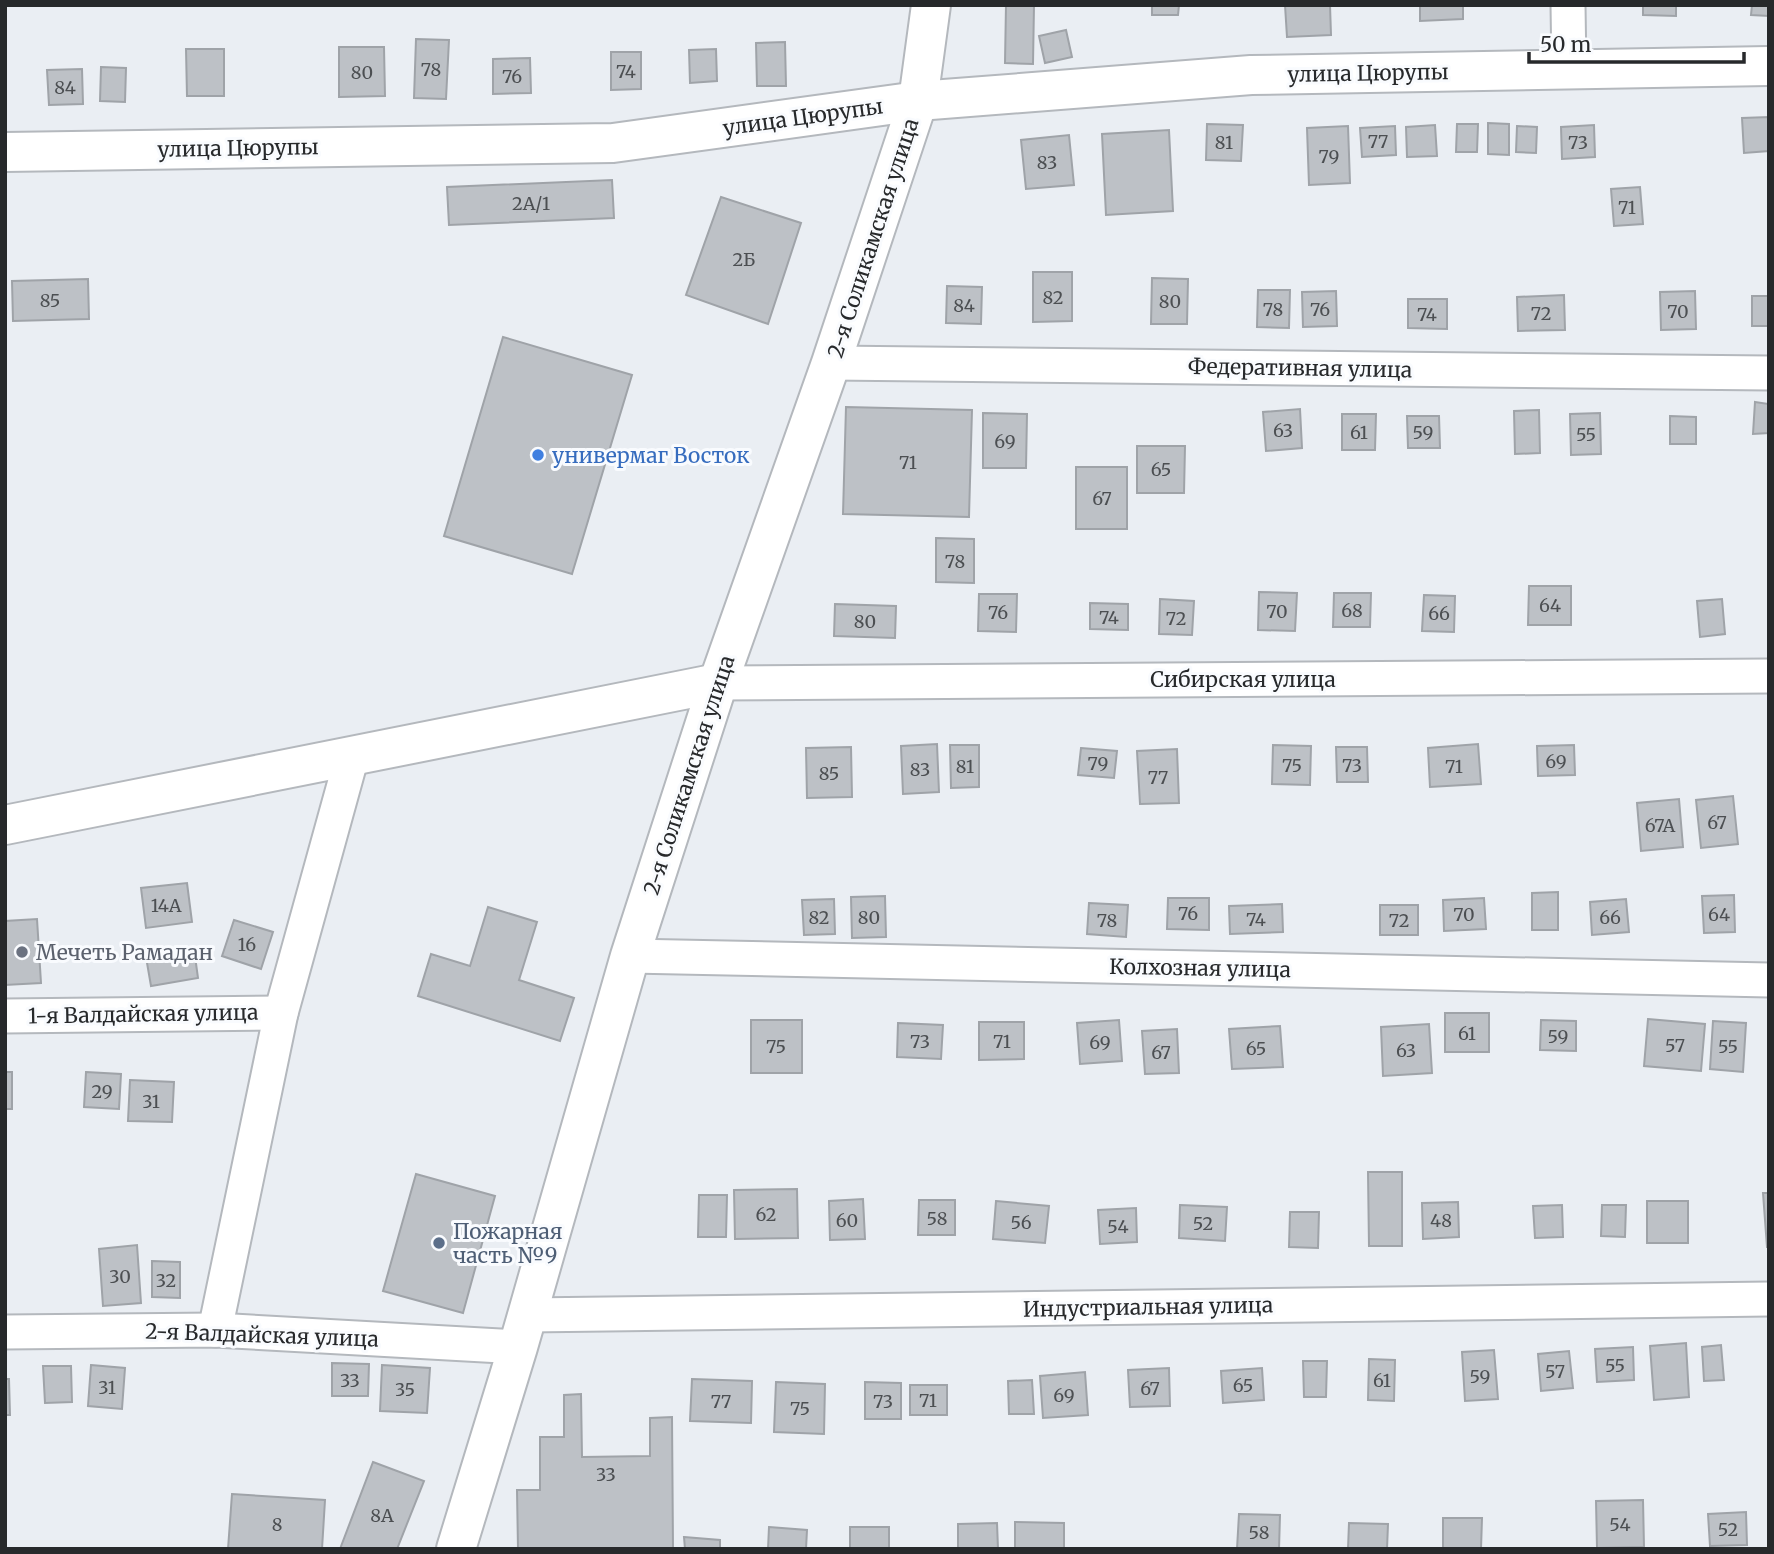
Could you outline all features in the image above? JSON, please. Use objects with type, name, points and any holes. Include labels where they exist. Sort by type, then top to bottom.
[{"type":"street","name":"2-я Соликамская улица","points":[[456,1549],[523,1331],[630,956],[718,683],[831,363],[918,101],[930,5]]},
{"type":"street","points":[[1568,5],[1569,70]]},
{"type":"street","name":"улица Цюрупы","points":[[5,152],[613,144],[918,101],[1251,75],[1769,66]]},
{"type":"street","name":"Федеративная улица","points":[[831,363],[1769,373]]},
{"type":"street","name":"Сибирская улица","points":[[718,683],[1769,676]]},
{"type":"street","points":[[5,825],[718,683]]},
{"type":"street","points":[[215,1330],[281,1013],[352,756]]},
{"type":"street","name":"Колхозная улица","points":[[630,956],[1769,980]]},
{"type":"street","name":"1-я Валдайская улица","points":[[5,1016],[281,1013]]},
{"type":"street","name":"Индустриальная улица","points":[[523,1331],[1769,1299]]},
{"type":"street","name":"2-я Валдайская улица","points":[[5,1332],[523,1331]]},
{"type":"building","points":[[1006,5],[1034,5],[1033,64],[1005,63]]},
{"type":"building","points":[[1152,5],[1179,5],[1178,15],[1152,15]]},
{"type":"building","points":[[1285,5],[1330,5],[1331,35],[1287,37]]},
{"type":"building","points":[[1420,5],[1463,5],[1463,19],[1420,21]]},
{"type":"building","points":[[1643,5],[1676,5],[1676,16],[1643,15]]},
{"type":"building","points":[[1752,5],[1769,5],[1769,16],[1751,15]]},
{"type":"building","points":[[1066,30],[1072,57],[1045,63],[1039,36]]},
{"type":"building","points":[[416,39],[449,40],[446,99],[414,98]]},
{"type":"building","points":[[785,42],[786,86],[757,86],[756,43]]},
{"type":"building","points":[[339,47],[384,47],[385,96],[339,97]]},
{"type":"building","points":[[186,49],[224,49],[224,96],[187,96]]},
{"type":"building","points":[[716,49],[717,81],[690,83],[689,50]]},
{"type":"building","points":[[611,52],[641,52],[641,89],[611,90]]},
{"type":"building","points":[[530,58],[531,93],[493,94],[493,59]]},
{"type":"building","points":[[101,67],[126,68],[125,102],[100,101]]},
{"type":"building","points":[[82,69],[83,104],[49,105],[47,70]]},
{"type":"building","points":[[1769,117],[1769,151],[1744,153],[1742,118]]},
{"type":"building","points":[[1488,123],[1509,124],[1509,155],[1488,154]]},
{"type":"building","points":[[1207,124],[1243,125],[1241,161],[1206,160]]},
{"type":"building","points":[[1457,124],[1478,124],[1477,152],[1456,152]]},
{"type":"building","points":[[1435,125],[1437,156],[1407,157],[1406,127]]},
{"type":"building","points":[[1594,125],[1595,157],[1562,159],[1561,127]]},
{"type":"building","points":[[1348,126],[1350,183],[1309,185],[1307,128]]},
{"type":"building","points":[[1395,126],[1396,155],[1362,157],[1360,128]]},
{"type":"building","points":[[1517,126],[1537,127],[1536,153],[1516,152]]},
{"type":"building","points":[[1169,130],[1173,211],[1106,215],[1102,134]]},
{"type":"building","points":[[1069,135],[1074,185],[1026,189],[1021,140]]},
{"type":"building","points":[[612,180],[614,218],[449,225],[447,187]]},
{"type":"building","points":[[1640,187],[1643,224],[1614,226],[1611,189]]},
{"type":"building","points":[[721,197],[801,223],[768,324],[686,295]]},
{"type":"building","points":[[1033,272],[1072,272],[1072,321],[1033,322]]},
{"type":"building","points":[[1152,278],[1188,279],[1187,324],[1151,324]]},
{"type":"building","points":[[88,279],[89,319],[13,321],[12,281]]},
{"type":"building","points":[[947,286],[982,287],[981,324],[946,323]]},
{"type":"building","points":[[1258,290],[1290,290],[1289,328],[1257,327]]},
{"type":"building","points":[[1336,291],[1337,326],[1303,327],[1302,292]]},
{"type":"building","points":[[1695,291],[1696,329],[1661,330],[1660,292]]},
{"type":"building","points":[[1564,295],[1565,330],[1518,331],[1517,297]]},
{"type":"building","points":[[1752,296],[1769,296],[1769,326],[1752,326]]},
{"type":"building","points":[[1408,299],[1447,299],[1447,329],[1408,328]]},
{"type":"building","name":"универмаг Восток","points":[[503,337],[632,375],[572,574],[444,536]]},
{"type":"building","points":[[1755,402],[1769,404],[1769,433],[1753,434]]},
{"type":"building","points":[[846,407],[972,410],[969,517],[843,514]]},
{"type":"building","points":[[1300,409],[1302,448],[1266,451],[1263,412]]},
{"type":"building","points":[[1539,410],[1540,453],[1515,454],[1514,411]]},
{"type":"building","points":[[983,413],[1027,414],[1026,468],[983,468]]},
{"type":"building","points":[[1600,413],[1601,454],[1571,455],[1570,414]]},
{"type":"building","points":[[1342,414],[1376,414],[1375,450],[1342,450]]},
{"type":"building","points":[[1407,416],[1439,416],[1440,448],[1408,448]]},
{"type":"building","points":[[1670,416],[1696,417],[1696,444],[1670,444]]},
{"type":"building","points":[[1137,446],[1185,446],[1184,493],[1137,493]]},
{"type":"building","points":[[1076,467],[1127,467],[1127,529],[1076,529]]},
{"type":"building","points":[[936,538],[974,539],[974,583],[936,582]]},
{"type":"building","points":[[1529,586],[1571,586],[1571,625],[1528,625]]},
{"type":"building","points":[[1259,592],[1297,593],[1295,631],[1258,630]]},
{"type":"building","points":[[1334,593],[1371,593],[1370,627],[1333,627]]},
{"type":"building","points":[[979,594],[1017,594],[1016,632],[978,631]]},
{"type":"building","points":[[1424,595],[1455,596],[1454,632],[1422,631]]},
{"type":"building","points":[[1160,599],[1194,601],[1192,635],[1159,634]]},
{"type":"building","points":[[1722,599],[1725,634],[1700,637],[1697,601]]},
{"type":"building","points":[[1090,603],[1128,604],[1128,630],[1090,629]]},
{"type":"building","points":[[835,604],[896,606],[895,638],[834,636]]},
{"type":"building","points":[[937,744],[939,792],[903,794],[901,746]]},
{"type":"building","points":[[1478,744],[1481,784],[1430,787],[1428,748]]},
{"type":"building","points":[[950,745],[979,745],[979,787],[951,788]]},
{"type":"building","points":[[1273,745],[1311,746],[1310,785],[1272,784]]},
{"type":"building","points":[[1574,745],[1575,775],[1538,776],[1537,746]]},
{"type":"building","points":[[851,747],[852,797],[807,798],[806,748]]},
{"type":"building","points":[[1336,747],[1367,747],[1368,782],[1337,782]]},
{"type":"building","points":[[1081,748],[1117,751],[1114,778],[1078,775]]},
{"type":"building","points":[[1177,749],[1179,803],[1140,804],[1137,751]]},
{"type":"building","points":[[1733,796],[1738,844],[1701,848],[1696,800]]},
{"type":"building","points":[[1679,799],[1683,847],[1641,851],[1637,803]]},
{"type":"building","points":[[187,883],[192,922],[146,928],[141,888]]},
{"type":"building","points":[[1558,892],[1558,930],[1532,930],[1532,893]]},
{"type":"building","points":[[1734,895],[1735,932],[1704,933],[1702,896]]},
{"type":"building","points":[[885,896],[886,937],[852,938],[851,897]]},
{"type":"building","points":[[1168,898],[1209,898],[1209,930],[1167,929]]},
{"type":"building","points":[[1484,898],[1486,929],[1444,931],[1443,900]]},
{"type":"building","points":[[834,899],[835,934],[804,935],[802,900]]},
{"type":"building","points":[[1626,899],[1629,932],[1592,935],[1590,902]]},
{"type":"building","points":[[1089,903],[1128,905],[1126,937],[1087,934]]},
{"type":"building","points":[[1282,904],[1283,932],[1230,934],[1229,906]]},
{"type":"building","points":[[1380,905],[1418,905],[1418,935],[1380,935]]},
{"type":"building","points":[[488,907],[537,922],[519,980],[574,998],[560,1041],[418,996],[431,954],[470,966]]},
{"type":"building","name":"Мечеть Рамадан","points":[[37,919],[41,983],[5,985],[5,921]]},
{"type":"building","points":[[234,920],[273,932],[261,969],[222,956]]},
{"type":"building","points":[[194,949],[198,978],[151,986],[146,957]]},
{"type":"building","points":[[1445,1013],[1489,1013],[1489,1052],[1445,1052]]},
{"type":"building","points":[[1648,1019],[1705,1024],[1701,1071],[1644,1066]]},
{"type":"building","points":[[751,1020],[802,1020],[802,1073],[751,1073]]},
{"type":"building","points":[[1119,1020],[1122,1061],[1080,1064],[1077,1023]]},
{"type":"building","points":[[1541,1020],[1576,1021],[1576,1051],[1540,1050]]},
{"type":"building","points":[[1713,1021],[1746,1023],[1743,1072],[1710,1069]]},
{"type":"building","points":[[979,1022],[1024,1022],[1024,1059],[979,1060]]},
{"type":"building","points":[[898,1023],[943,1025],[941,1059],[897,1057]]},
{"type":"building","points":[[1429,1024],[1432,1073],[1383,1076],[1381,1027]]},
{"type":"building","points":[[1280,1026],[1283,1067],[1232,1069],[1229,1029]]},
{"type":"building","points":[[1177,1029],[1179,1073],[1145,1074],[1142,1031]]},
{"type":"building","points":[[5,1072],[12,1072],[12,1109],[5,1109]]},
{"type":"building","points":[[86,1072],[121,1074],[119,1109],[84,1107]]},
{"type":"building","points":[[130,1080],[174,1082],[172,1122],[128,1121]]},
{"type":"building","points":[[1368,1172],[1402,1172],[1402,1246],[1369,1246]]},
{"type":"building","name":"Пожарная часть №9","points":[[416,1174],[495,1196],[463,1313],[383,1291]]},
{"type":"building","points":[[797,1189],[798,1238],[735,1239],[734,1190]]},
{"type":"building","points":[[1763,1193],[1769,1193],[1769,1247],[1767,1247]]},
{"type":"building","points":[[699,1195],[727,1195],[726,1237],[698,1237]]},
{"type":"building","points":[[863,1199],[865,1239],[830,1240],[829,1201]]},
{"type":"building","points":[[919,1200],[955,1200],[955,1235],[918,1235]]},
{"type":"building","points":[[996,1201],[1049,1206],[1045,1243],[993,1239]]},
{"type":"building","points":[[1647,1201],[1688,1201],[1688,1243],[1647,1243]]},
{"type":"building","points":[[1458,1202],[1459,1237],[1423,1239],[1422,1203]]},
{"type":"building","points":[[1180,1205],[1227,1207],[1225,1241],[1179,1238]]},
{"type":"building","points":[[1562,1205],[1563,1237],[1535,1238],[1533,1206]]},
{"type":"building","points":[[1602,1205],[1626,1205],[1625,1237],[1601,1236]]},
{"type":"building","points":[[1136,1208],[1137,1242],[1100,1244],[1098,1210]]},
{"type":"building","points":[[1290,1212],[1319,1212],[1318,1248],[1289,1247]]},
{"type":"building","points":[[137,1245],[141,1303],[103,1306],[99,1249]]},
{"type":"building","points":[[152,1261],[180,1262],[180,1298],[152,1297]]},
{"type":"building","points":[[1686,1343],[1689,1397],[1654,1400],[1650,1346]]},
{"type":"building","points":[[1721,1345],[1724,1380],[1704,1381],[1702,1347]]},
{"type":"building","points":[[1633,1347],[1634,1380],[1597,1382],[1595,1349]]},
{"type":"building","points":[[1494,1350],[1498,1399],[1465,1401],[1462,1352]]},
{"type":"building","points":[[1569,1351],[1573,1388],[1541,1391],[1538,1354]]},
{"type":"building","points":[[1369,1359],[1395,1360],[1394,1401],[1368,1400]]},
{"type":"building","points":[[1303,1361],[1327,1361],[1326,1397],[1304,1397]]},
{"type":"building","points":[[332,1363],[369,1364],[368,1396],[332,1396]]},
{"type":"building","points":[[91,1365],[125,1368],[122,1409],[88,1406]]},
{"type":"building","points":[[382,1365],[430,1368],[427,1413],[380,1411]]},
{"type":"building","points":[[43,1366],[71,1366],[72,1402],[45,1403]]},
{"type":"building","points":[[1169,1368],[1170,1406],[1130,1407],[1128,1370]]},
{"type":"building","points":[[1262,1368],[1264,1400],[1223,1403],[1221,1371]]},
{"type":"building","points":[[1085,1372],[1088,1415],[1043,1418],[1040,1376]]},
{"type":"building","points":[[5,1379],[9,1379],[10,1415],[5,1415]]},
{"type":"building","points":[[692,1379],[752,1381],[751,1423],[690,1421]]},
{"type":"building","points":[[1032,1380],[1034,1414],[1009,1414],[1008,1381]]},
{"type":"building","points":[[776,1382],[825,1384],[824,1434],[774,1432]]},
{"type":"building","points":[[865,1382],[901,1383],[901,1419],[865,1419]]},
{"type":"building","points":[[910,1385],[947,1385],[947,1415],[910,1415]]},
{"type":"building","points":[[581,1394],[582,1457],[650,1456],[650,1418],[672,1417],[673,1549],[518,1549],[517,1490],[540,1490],[540,1437],[564,1437],[564,1395]]},
{"type":"building","points":[[373,1462],[424,1481],[397,1549],[340,1549]]},
{"type":"building","points":[[232,1494],[325,1500],[322,1549],[228,1549]]},
{"type":"building","points":[[1643,1500],[1644,1547],[1597,1548],[1596,1501]]},
{"type":"building","points":[[1746,1512],[1747,1545],[1710,1546],[1708,1514]]},
{"type":"building","points":[[1239,1514],[1280,1515],[1279,1549],[1237,1549]]},
{"type":"building","points":[[1443,1518],[1482,1518],[1481,1549],[1443,1549]]},
{"type":"building","points":[[1015,1522],[1064,1523],[1064,1549],[1015,1549]]},
{"type":"building","points":[[997,1523],[998,1549],[958,1549],[958,1524]]},
{"type":"building","points":[[1349,1523],[1388,1524],[1387,1549],[1348,1549]]},
{"type":"building","points":[[769,1527],[807,1530],[806,1549],[768,1549]]},
{"type":"building","points":[[850,1527],[889,1527],[889,1549],[850,1549]]},
{"type":"building","points":[[684,1537],[720,1540],[720,1549],[685,1549]]},
{"type":"place","name":"универмаг Восток","points":[[538,455]]},
{"type":"place","name":"Мечеть Рамадан","points":[[22,952]]},
{"type":"place","name":"Пожарная часть №9","points":[[439,1243]]}]
